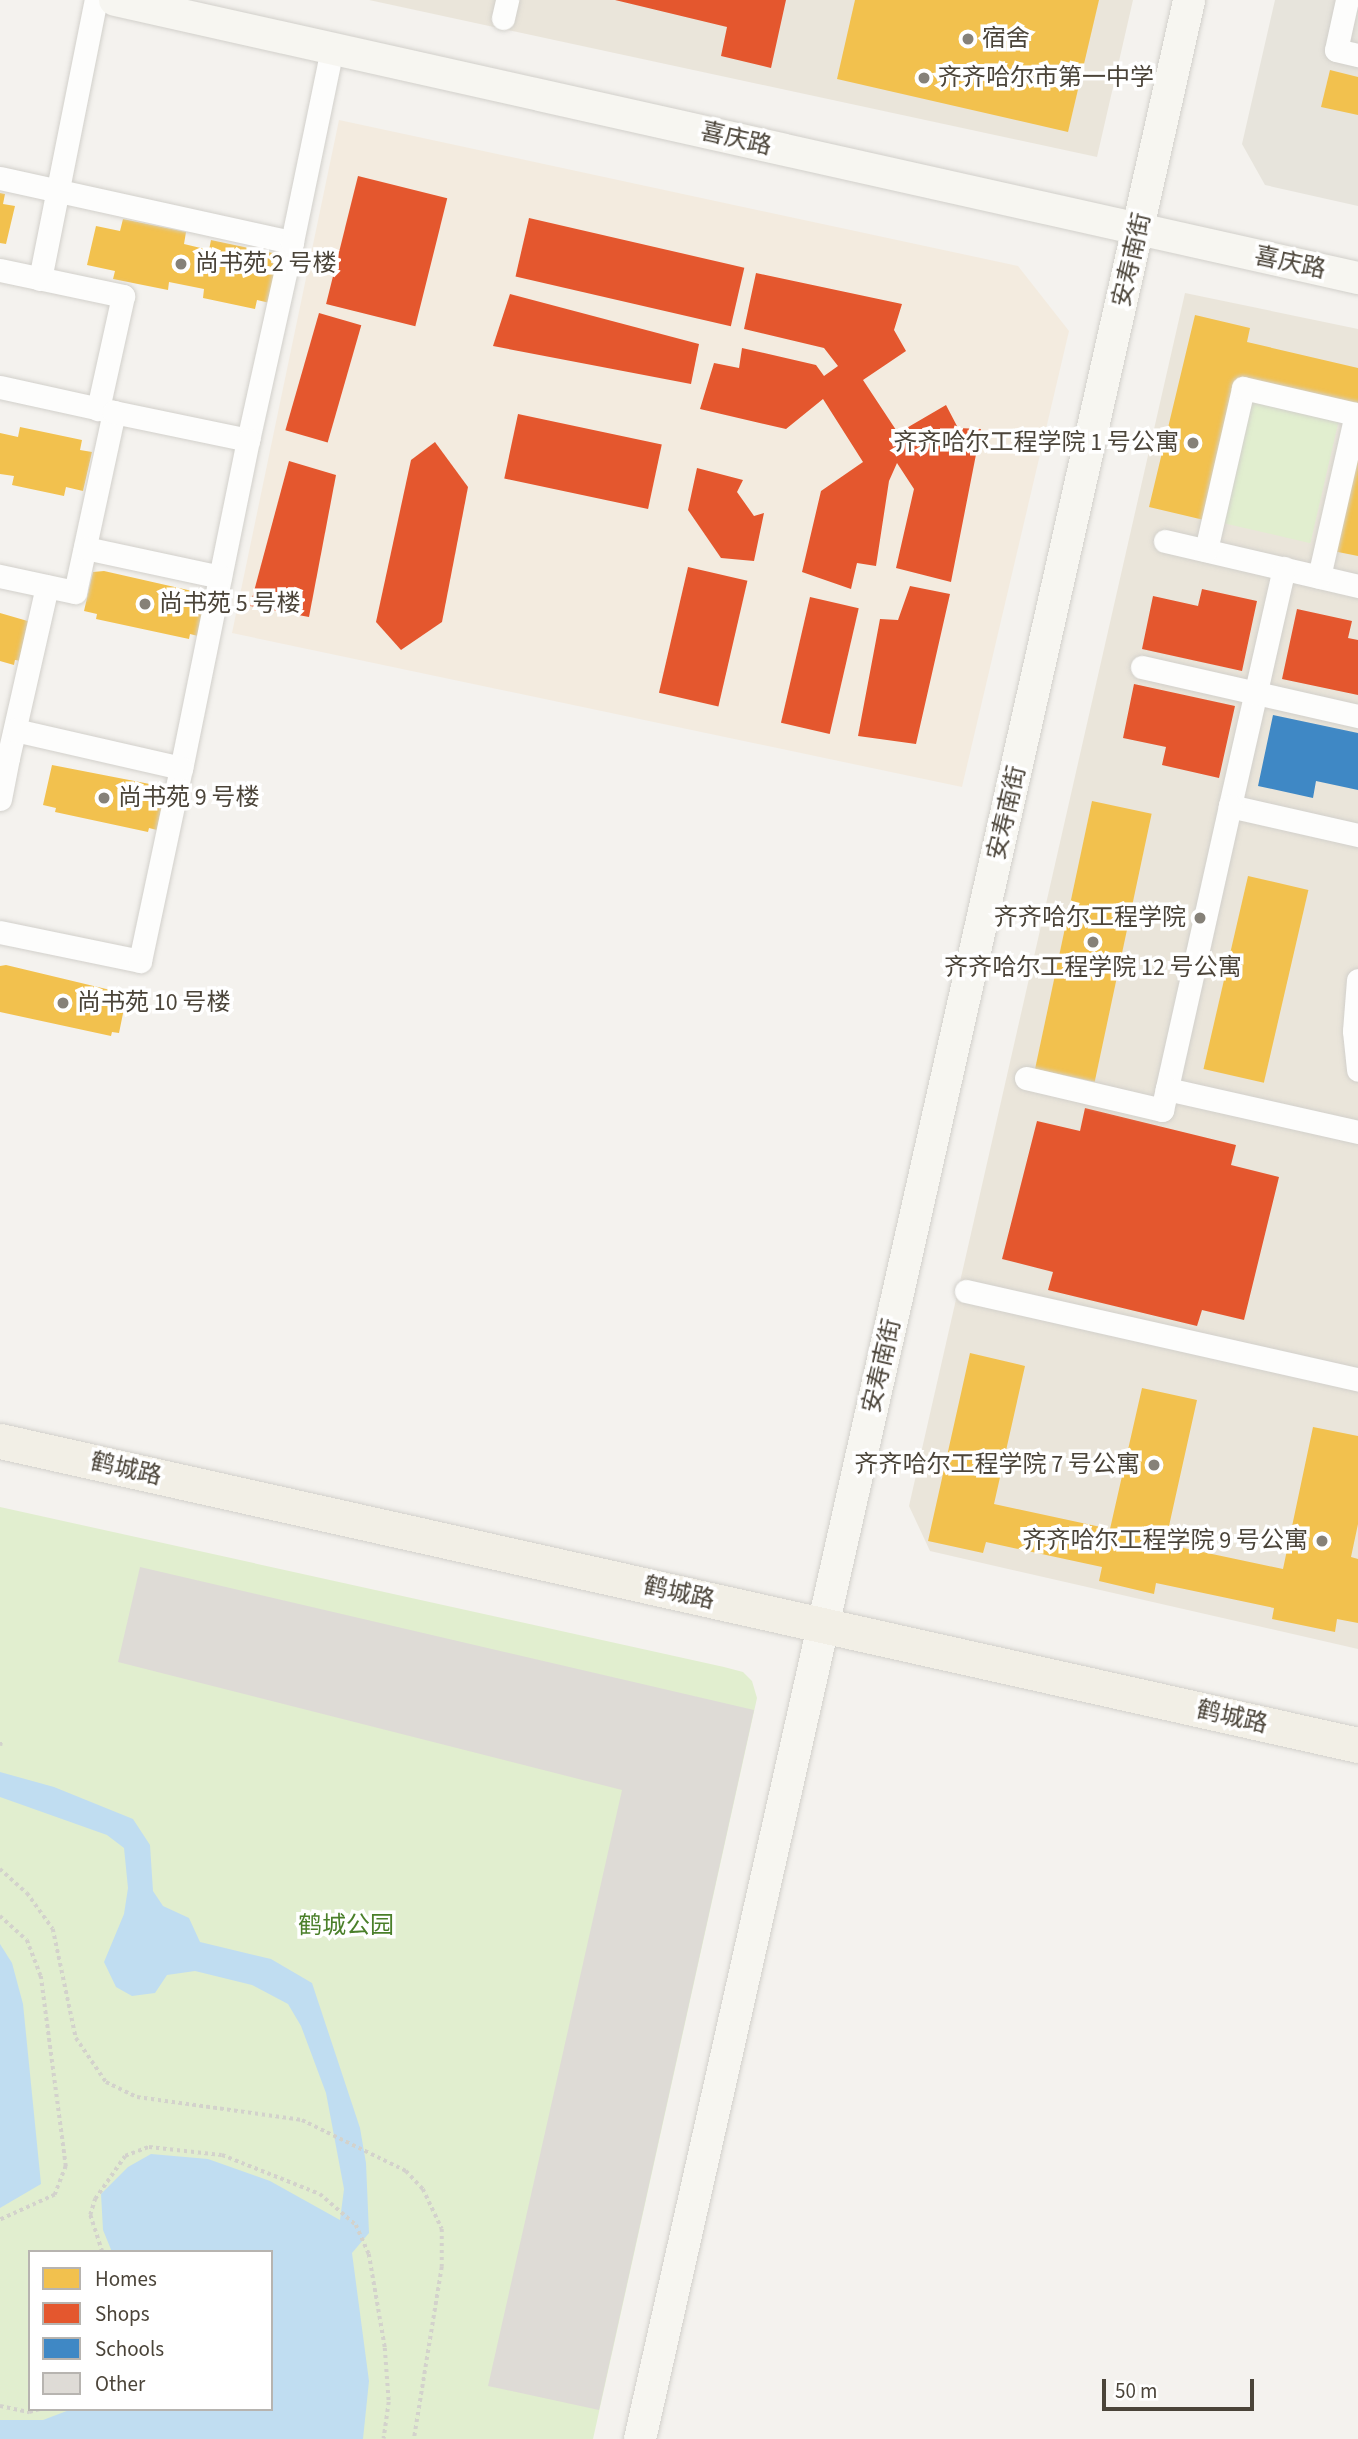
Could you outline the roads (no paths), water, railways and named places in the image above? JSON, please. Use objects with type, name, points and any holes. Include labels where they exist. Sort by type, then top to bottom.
[{"type":"main road","name":"鹤城路","points":[[0,1441],[1358,1745]]},
{"type":"street","points":[[40,279],[96,0]]},
{"type":"street","name":"喜庆路","points":[[115,0],[1358,278]]},
{"type":"street","name":"安寿南街","points":[[640,2439],[1189,0]]},
{"type":"street","points":[[1347,0],[1336,50],[1358,55]]},
{"type":"street","points":[[0,932],[140,961],[332,48]]},
{"type":"street","points":[[0,178],[292,242]]},
{"type":"street","points":[[0,270],[123,296],[85,548],[75,592],[0,576]]},
{"type":"street","points":[[0,387],[248,440]]},
{"type":"street","points":[[1206,550],[1243,388],[1356,414],[1319,577]]},
{"type":"street","points":[[1165,541],[1358,586]]},
{"type":"street","points":[[85,548],[220,577]]},
{"type":"street","points":[[1026,1078],[1162,1110],[1284,569]]},
{"type":"street","points":[[0,799],[4,757],[15,730],[47,586]]},
{"type":"street","points":[[1142,667],[1358,716]]},
{"type":"street","points":[[15,730],[181,768]]},
{"type":"street","points":[[1230,806],[1358,835]]},
{"type":"street","points":[[1358,980],[1354,1031],[1358,1070]]},
{"type":"street","points":[[1167,1089],[1358,1132]]},
{"type":"street","points":[[966,1291],[1358,1379]]},
{"type":"water","points":[[0,1772],[54,1787],[133,1819],[150,1845],[153,1891],[163,1906],[189,1918],[200,1942],[271,1959],[312,1983],[360,2128],[366,2163],[369,2233],[352,2253],[369,2381],[363,2439],[0,2439],[0,2420],[43,2420],[67,2411],[273,2411],[273,2250],[111,2250],[103,2230],[101,2194],[128,2167],[151,2154],[208,2159],[270,2181],[340,2220],[344,2189],[326,2093],[301,2026],[288,2004],[252,1985],[195,1971],[167,1975],[155,1993],[132,1996],[116,1987],[104,1962],[124,1914],[128,1888],[124,1848],[107,1835],[0,1797]]},
{"type":"water","points":[[0,1944],[12,1963],[23,2004],[41,2184],[0,2208]]},
{"type":"place","name":"宿舍","points":[[968,39]]},
{"type":"place","name":"齐齐哈尔市第一中学","points":[[924,78]]},
{"type":"place","name":"尚书苑 2 号楼","points":[[181,264]]},
{"type":"place","name":"齐齐哈尔工程学院 1 号公寓","points":[[1193,443]]},
{"type":"place","name":"尚书苑 5 号楼","points":[[145,604]]},
{"type":"place","name":"尚书苑 9 号楼","points":[[104,798]]},
{"type":"place","name":"齐齐哈尔工程学院","points":[[1200,918]]},
{"type":"place","name":"齐齐哈尔工程学院 12 号公寓","points":[[1093,942]]},
{"type":"place","name":"尚书苑 10 号楼","points":[[63,1003]]},
{"type":"place","name":"齐齐哈尔工程学院 7 号公寓","points":[[1154,1465]]},
{"type":"place","name":"齐齐哈尔工程学院 9 号公寓","points":[[1322,1541]]},
{"type":"park label","name":"鹤城公园","points":[[346,1926]]}]
